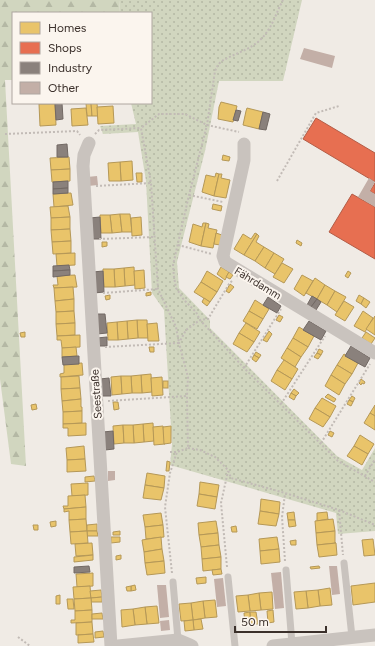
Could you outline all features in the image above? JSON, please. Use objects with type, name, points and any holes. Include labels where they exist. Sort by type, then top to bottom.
[{"type":"street","name":"Seestraße","points":[[89,143],[84,155],[82,166],[112,646]]},
{"type":"street","points":[[223,256],[244,160],[244,144]]},
{"type":"street","name":"Fährdamm","points":[[223,256],[225,262],[331,327],[373,358]]},
{"type":"street","points":[[273,646],[375,635]]},
{"type":"street","points":[[118,646],[178,640],[192,646]]},
{"type":"lane","points":[[344,563],[352,638]]},
{"type":"lane","points":[[286,570],[292,644]]},
{"type":"lane","points":[[228,577],[235,646]]},
{"type":"lane","points":[[173,582],[178,640]]},
{"type":"path","points":[[282,0],[272,24],[262,38],[250,48],[221,62],[217,66],[207,125],[173,265],[176,288],[184,300],[196,312],[200,320],[244,368],[338,461],[375,482]]},
{"type":"path","points":[[277,181],[316,113],[339,106]]},
{"type":"path","points":[[5,134],[77,131],[89,143],[99,130],[141,128],[159,114],[185,114],[207,125],[240,133],[244,144]]},
{"type":"path","points":[[141,128],[150,183],[158,290],[176,327],[188,377],[188,448]]},
{"type":"path","points":[[84,186],[150,183]]},
{"type":"path","points":[[189,195],[234,205]]},
{"type":"path","points":[[87,240],[154,237]]},
{"type":"path","points":[[178,245],[223,256]]},
{"type":"path","points":[[179,343],[186,330],[200,320],[208,319],[229,284],[239,271]]},
{"type":"path","points":[[90,294],[158,290]]},
{"type":"path","points":[[244,368],[287,300]]},
{"type":"path","points":[[281,404],[331,327]]},
{"type":"path","points":[[93,347],[179,343]]},
{"type":"path","points":[[321,443],[373,358]]},
{"type":"path","points":[[97,401],[187,396]]},
{"type":"path","points":[[170,452],[177,452],[188,448],[200,450],[215,457],[228,470],[231,478],[339,510],[375,525]]},
{"type":"path","points":[[173,582],[165,507],[170,473],[177,452]]},
{"type":"path","points":[[365,476],[375,459]]},
{"type":"path","points":[[228,470],[221,503],[228,577]]},
{"type":"path","points":[[285,493],[282,517],[286,570]]},
{"type":"path","points":[[339,510],[344,563]]},
{"type":"path","points":[[18,637],[30,646]]},
{"type":"green space","points":[[0,0],[119,0],[120,12],[12,12],[12,80],[5,80],[26,466],[11,464],[0,379]]},
{"type":"green space","points":[[119,0],[302,0],[283,81],[219,81],[205,151],[177,262],[179,288],[210,320],[210,328],[337,456],[362,470],[375,448],[375,531],[338,534],[336,513],[170,465],[172,444],[164,310],[152,293],[146,181],[138,132],[103,134],[100,126],[136,124],[131,104],[152,104],[152,12],[120,12]]},
{"type":"building: Homes","points":[[221,102],[237,106],[233,122],[218,119]]},
{"type":"building: Homes","points":[[39,104],[55,104],[56,125],[40,126]]},
{"type":"building: Homes","points":[[86,104],[91,104],[92,116],[87,116]]},
{"type":"building: Homes","points":[[91,104],[97,104],[98,116],[92,116]]},
{"type":"building: Homes","points":[[113,106],[114,123],[98,124],[97,107]]},
{"type":"building: Homes","points":[[86,108],[88,125],[72,126],[71,109]]},
{"type":"building: Homes","points":[[247,108],[263,112],[259,129],[243,125]]},
{"type":"building: Homes","points":[[223,155],[230,157],[229,161],[222,160]]},
{"type":"building: Homes","points":[[69,157],[70,169],[51,170],[50,158]]},
{"type":"building: Homes","points":[[132,161],[133,180],[121,181],[120,162]]},
{"type":"building: Homes","points":[[120,162],[121,181],[109,181],[108,163]]},
{"type":"building: Homes","points":[[70,169],[70,181],[52,182],[51,170]]},
{"type":"building: Homes","points":[[136,173],[142,173],[142,182],[137,182]]},
{"type":"building: Homes","points":[[216,173],[219,174],[214,196],[202,192],[206,175],[215,177]]},
{"type":"building: Homes","points":[[219,174],[222,174],[221,178],[230,180],[226,198],[214,196]]},
{"type":"building: Homes","points":[[71,193],[73,205],[54,207],[53,194]]},
{"type":"building: Homes","points":[[213,204],[222,206],[221,211],[212,209]]},
{"type":"building: Homes","points":[[68,206],[70,217],[51,218],[50,207]]},
{"type":"building: Homes","points":[[120,214],[122,232],[112,233],[110,215]]},
{"type":"building: Homes","points":[[120,214],[130,214],[132,232],[122,232]]},
{"type":"building: Homes","points":[[100,215],[110,215],[112,233],[101,233]]},
{"type":"building: Homes","points":[[70,217],[70,229],[51,230],[51,218]]},
{"type":"building: Homes","points":[[141,217],[142,235],[132,236],[131,218]]},
{"type":"building: Homes","points":[[203,223],[206,223],[201,246],[189,242],[193,224],[202,227]]},
{"type":"building: Homes","points":[[206,223],[209,224],[208,228],[217,230],[213,248],[201,246]]},
{"type":"building: Homes","points":[[70,229],[71,241],[52,242],[51,230]]},
{"type":"building: Homes","points":[[216,233],[222,235],[220,245],[214,244]]},
{"type":"building: Homes","points":[[255,233],[257,234],[244,255],[234,249],[243,234],[251,239]]},
{"type":"building: Homes","points":[[257,234],[259,236],[256,242],[264,247],[255,261],[244,255]]},
{"type":"building: Homes","points":[[297,240],[302,243],[301,246],[296,243]]},
{"type":"building: Homes","points":[[71,241],[71,253],[53,254],[52,242]]},
{"type":"building: Homes","points":[[102,242],[107,242],[107,246],[102,247]]},
{"type":"building: Homes","points":[[264,247],[274,253],[265,268],[255,261]]},
{"type":"building: Homes","points":[[75,253],[75,265],[57,266],[56,254]]},
{"type":"building: Homes","points":[[274,253],[284,259],[275,274],[265,268]]},
{"type":"building: Homes","points":[[282,263],[293,269],[284,283],[273,277]]},
{"type":"building: Homes","points":[[134,267],[135,285],[125,286],[124,268]]},
{"type":"building: Homes","points":[[221,267],[229,272],[225,280],[217,274]]},
{"type":"building: Homes","points":[[124,268],[125,286],[115,287],[114,269]]},
{"type":"building: Homes","points":[[103,269],[114,269],[115,287],[104,287]]},
{"type":"building: Homes","points":[[144,270],[145,288],[135,289],[134,271]]},
{"type":"building: Homes","points":[[207,271],[223,281],[217,292],[201,282]]},
{"type":"building: Homes","points":[[348,271],[351,273],[348,278],[345,276]]},
{"type":"building: Homes","points":[[229,272],[233,275],[230,279],[226,277]]},
{"type":"building: Homes","points":[[75,275],[77,287],[54,288],[53,285],[58,285],[57,276]]},
{"type":"building: Homes","points":[[302,275],[313,281],[304,296],[294,289]]},
{"type":"building: Homes","points":[[315,278],[325,285],[317,299],[306,293]]},
{"type":"building: Homes","points":[[201,282],[217,292],[210,302],[194,292]]},
{"type":"building: Homes","points":[[230,284],[234,287],[229,293],[226,291]]},
{"type":"building: Homes","points":[[325,285],[335,291],[327,305],[317,299]]},
{"type":"building: Homes","points":[[73,287],[74,299],[55,301],[54,288]]},
{"type":"building: Homes","points":[[335,291],[346,297],[337,312],[327,305]]},
{"type":"building: Homes","points":[[151,292],[151,295],[146,296],[146,293]]},
{"type":"building: Homes","points":[[110,295],[110,299],[106,300],[105,296]]},
{"type":"building: Homes","points":[[359,295],[364,298],[361,304],[356,301]]},
{"type":"building: Homes","points":[[204,298],[210,302],[207,306],[202,302]]},
{"type":"building: Homes","points":[[364,298],[370,302],[366,308],[361,304]]},
{"type":"building: Homes","points":[[74,299],[74,311],[56,312],[55,301]]},
{"type":"building: Homes","points":[[255,300],[269,309],[263,319],[249,311]]},
{"type":"building: Homes","points":[[344,301],[354,307],[345,321],[335,315]]},
{"type":"building: Homes","points":[[74,311],[75,323],[56,324],[56,312]]},
{"type":"building: Homes","points":[[249,311],[263,319],[257,329],[243,321]]},
{"type":"building: Homes","points":[[363,311],[373,318],[365,332],[354,326]]},
{"type":"building: Homes","points":[[279,315],[283,317],[280,322],[276,320]]},
{"type":"building: Homes","points":[[375,316],[375,335],[366,329]]},
{"type":"building: Homes","points":[[137,320],[147,320],[148,338],[138,338]]},
{"type":"building: Homes","points":[[137,320],[138,338],[128,339],[127,321]]},
{"type":"building: Homes","points":[[127,321],[128,339],[118,340],[117,322]]},
{"type":"building: Homes","points":[[117,322],[118,340],[108,340],[107,323]]},
{"type":"building: Homes","points":[[75,323],[75,335],[57,336],[56,324]]},
{"type":"building: Homes","points":[[157,323],[159,341],[148,341],[147,324]]},
{"type":"building: Homes","points":[[246,323],[260,332],[254,342],[239,333]]},
{"type":"building: Homes","points":[[299,327],[314,336],[308,347],[293,338]]},
{"type":"building: Homes","points":[[269,331],[272,334],[267,342],[263,340]]},
{"type":"building: Homes","points":[[25,332],[25,337],[21,337],[20,333]]},
{"type":"building: Homes","points":[[366,332],[375,338],[371,344],[362,338]]},
{"type":"building: Homes","points":[[239,333],[254,342],[247,352],[233,344]]},
{"type":"building: Homes","points":[[80,335],[80,347],[62,348],[61,340],[57,340],[57,336]]},
{"type":"building: Homes","points":[[293,338],[308,347],[301,357],[287,348]]},
{"type":"building: Homes","points":[[76,347],[77,356],[62,357],[62,348]]},
{"type":"building: Homes","points":[[149,347],[154,347],[154,352],[150,352]]},
{"type":"building: Homes","points":[[287,348],[301,357],[295,367],[281,358]]},
{"type":"building: Homes","points":[[319,349],[323,351],[321,355],[317,353]]},
{"type":"building: Homes","points":[[256,352],[261,355],[259,358],[254,355]]},
{"type":"building: Homes","points":[[317,353],[321,355],[318,359],[314,357]]},
{"type":"building: Homes","points":[[344,354],[358,363],[352,374],[337,365]]},
{"type":"building: Homes","points":[[254,355],[259,358],[256,362],[252,359]]},
{"type":"building: Homes","points":[[284,360],[298,369],[292,379],[277,370]]},
{"type":"building: Homes","points":[[82,363],[83,375],[60,377],[60,374],[64,373],[64,364]]},
{"type":"building: Homes","points":[[337,365],[352,374],[345,384],[331,375]]},
{"type":"building: Homes","points":[[277,370],[292,379],[285,390],[271,381]]},
{"type":"building: Homes","points":[[151,374],[152,392],[142,393],[141,375]]},
{"type":"building: Homes","points":[[141,375],[142,393],[132,393],[131,376]]},
{"type":"building: Homes","points":[[331,375],[345,384],[339,395],[325,386]]},
{"type":"building: Homes","points":[[79,376],[80,388],[61,389],[61,377]]},
{"type":"building: Homes","points":[[121,376],[122,394],[112,395],[111,377]]},
{"type":"building: Homes","points":[[121,376],[131,376],[132,393],[122,394]]},
{"type":"building: Homes","points":[[162,377],[163,395],[152,396],[151,378]]},
{"type":"building: Homes","points":[[361,379],[365,382],[361,385],[359,383]]},
{"type":"building: Homes","points":[[163,381],[168,381],[168,388],[163,388]]},
{"type":"building: Homes","points":[[80,388],[81,399],[62,401],[61,389]]},
{"type":"building: Homes","points":[[294,389],[299,393],[296,396],[291,393]]},
{"type":"building: Homes","points":[[291,393],[296,396],[294,400],[289,397]]},
{"type":"building: Homes","points":[[328,394],[336,399],[334,402],[325,397]]},
{"type":"building: Homes","points":[[352,396],[355,398],[353,402],[349,400]]},
{"type":"building: Homes","points":[[322,398],[336,406],[330,417],[315,408]]},
{"type":"building: Homes","points":[[81,399],[82,411],[63,412],[62,401]]},
{"type":"building: Homes","points":[[349,400],[353,402],[351,406],[347,404]]},
{"type":"building: Homes","points":[[113,402],[118,402],[119,409],[114,410]]},
{"type":"building: Homes","points":[[36,404],[37,409],[32,410],[31,405]]},
{"type":"building: Homes","points":[[375,405],[375,416],[370,413]]},
{"type":"building: Homes","points":[[315,408],[330,417],[323,427],[309,419]]},
{"type":"building: Homes","points":[[82,411],[82,423],[63,424],[63,412]]},
{"type":"building: Homes","points":[[370,413],[375,416],[375,430],[364,423]]},
{"type":"building: Homes","points":[[86,423],[86,435],[68,436],[68,428],[63,428],[63,424]]},
{"type":"building: Homes","points":[[153,423],[154,441],[144,442],[143,424]]},
{"type":"building: Homes","points":[[143,424],[144,442],[134,443],[133,425]]},
{"type":"building: Homes","points":[[123,425],[124,443],[114,444],[113,426]]},
{"type":"building: Homes","points":[[123,425],[133,425],[134,443],[124,443]]},
{"type":"building: Homes","points":[[163,426],[165,444],[154,445],[153,427]]},
{"type":"building: Homes","points":[[171,426],[171,443],[164,444],[163,427]]},
{"type":"building: Homes","points":[[330,431],[334,433],[332,437],[328,435]]},
{"type":"building: Homes","points":[[360,435],[374,444],[368,454],[354,446]]},
{"type":"building: Homes","points":[[84,446],[85,459],[67,460],[66,448]]},
{"type":"building: Homes","points":[[354,446],[368,454],[362,465],[347,456]]},
{"type":"building: Homes","points":[[85,459],[86,471],[67,472],[67,460]]},
{"type":"building: Homes","points":[[167,461],[170,462],[169,471],[166,471]]},
{"type":"building: Homes","points":[[147,473],[165,476],[164,488],[145,485]]},
{"type":"building: Homes","points":[[94,476],[95,481],[85,482],[85,477]]},
{"type":"building: Homes","points":[[200,482],[219,485],[217,497],[199,494]]},
{"type":"building: Homes","points":[[88,483],[88,495],[72,496],[71,484]]},
{"type":"building: Homes","points":[[145,485],[164,488],[161,500],[143,498]]},
{"type":"building: Homes","points":[[199,494],[217,497],[215,509],[197,506]]},
{"type":"building: Homes","points":[[85,495],[86,507],[64,509],[63,506],[68,506],[68,496]]},
{"type":"building: Homes","points":[[261,499],[280,502],[279,514],[260,511]]},
{"type":"building: Homes","points":[[86,507],[86,519],[69,520],[69,511],[64,512],[64,509]]},
{"type":"building: Homes","points":[[260,511],[279,514],[276,526],[258,524]]},
{"type":"building: Homes","points":[[294,512],[295,520],[288,520],[287,513]]},
{"type":"building: Homes","points":[[327,512],[328,519],[317,521],[317,513]]},
{"type":"building: Homes","points":[[161,513],[163,525],[145,527],[143,515]]},
{"type":"building: Homes","points":[[86,519],[87,531],[70,532],[69,520]]},
{"type":"building: Homes","points":[[333,519],[335,531],[316,533],[315,521]]},
{"type":"building: Homes","points":[[288,520],[295,520],[296,526],[289,527]]},
{"type":"building: Homes","points":[[56,521],[56,526],[51,527],[50,522]]},
{"type":"building: Homes","points":[[216,521],[218,533],[199,535],[198,523]]},
{"type":"building: Homes","points":[[97,524],[97,531],[87,531],[87,525]]},
{"type":"building: Homes","points":[[33,525],[38,525],[38,530],[34,530]]},
{"type":"building: Homes","points":[[163,525],[164,537],[146,539],[145,527]]},
{"type":"building: Homes","points":[[236,526],[237,532],[232,532],[231,527]]},
{"type":"building: Homes","points":[[87,531],[97,531],[98,536],[87,536]]},
{"type":"building: Homes","points":[[87,531],[88,543],[71,544],[70,532]]},
{"type":"building: Homes","points":[[120,531],[120,535],[113,535],[113,532]]},
{"type":"building: Homes","points":[[335,531],[336,543],[317,545],[316,533]]},
{"type":"building: Homes","points":[[218,533],[219,545],[201,547],[199,535]]},
{"type":"building: Homes","points":[[111,537],[120,537],[120,542],[111,543]]},
{"type":"building: Homes","points":[[161,537],[162,549],[144,552],[142,540]]},
{"type":"building: Homes","points":[[277,537],[279,549],[260,551],[259,539]]},
{"type":"building: Homes","points":[[373,539],[375,555],[364,556],[362,540]]},
{"type":"building: Homes","points":[[296,540],[296,545],[291,545],[290,541]]},
{"type":"building: Homes","points":[[92,543],[93,555],[76,556],[75,544]]},
{"type":"building: Homes","points":[[336,543],[337,555],[319,557],[317,545]]},
{"type":"building: Homes","points":[[219,545],[221,557],[202,559],[201,547]]},
{"type":"building: Homes","points":[[162,549],[164,561],[145,563],[144,552]]},
{"type":"building: Homes","points":[[279,549],[280,562],[261,564],[260,551]]},
{"type":"building: Homes","points":[[93,555],[93,560],[74,562],[74,557]]},
{"type":"building: Homes","points":[[121,555],[121,559],[116,560],[116,556]]},
{"type":"building: Homes","points":[[221,557],[221,569],[203,571],[202,559]]},
{"type":"building: Homes","points":[[164,561],[165,573],[147,575],[145,563]]},
{"type":"building: Homes","points":[[319,566],[320,568],[311,569],[310,567]]},
{"type":"building: Homes","points":[[221,569],[222,574],[213,575],[212,570]]},
{"type":"building: Homes","points":[[93,573],[93,586],[77,587],[76,574]]},
{"type":"building: Homes","points":[[206,577],[206,583],[197,584],[196,578]]},
{"type":"building: Homes","points":[[375,583],[375,602],[353,605],[351,586]]},
{"type":"building: Homes","points":[[135,585],[136,590],[131,591],[131,586]]},
{"type":"building: Homes","points":[[90,586],[91,598],[74,599],[73,587]]},
{"type":"building: Homes","points":[[131,586],[131,591],[127,591],[126,587]]},
{"type":"building: Homes","points":[[330,588],[332,605],[320,606],[318,590]]},
{"type":"building: Homes","points":[[101,590],[102,597],[91,598],[90,591]]},
{"type":"building: Homes","points":[[318,590],[320,606],[308,608],[306,591]]},
{"type":"building: Homes","points":[[306,591],[308,608],[296,609],[294,592]]},
{"type":"building: Homes","points":[[272,592],[273,609],[261,610],[259,593]]},
{"type":"building: Homes","points":[[259,593],[261,610],[250,611],[248,595]]},
{"type":"building: Homes","points":[[60,595],[60,604],[56,604],[56,596]]},
{"type":"building: Homes","points":[[248,595],[250,611],[238,612],[236,596]]},
{"type":"building: Homes","points":[[102,597],[102,602],[91,602],[91,598]]},
{"type":"building: Homes","points":[[91,598],[92,610],[75,611],[74,599]]},
{"type":"building: Homes","points":[[67,599],[73,599],[74,609],[68,609]]},
{"type":"building: Homes","points":[[215,600],[217,617],[205,618],[203,601]]},
{"type":"building: Homes","points":[[203,601],[205,618],[193,620],[191,603]]},
{"type":"building: Homes","points":[[191,603],[193,620],[181,621],[179,604]]},
{"type":"building: Homes","points":[[157,606],[159,623],[147,624],[145,607]]},
{"type":"building: Homes","points":[[145,607],[147,624],[135,625],[133,609]]},
{"type":"building: Homes","points":[[133,609],[135,625],[122,627],[121,610]]},
{"type":"building: Homes","points":[[92,610],[92,622],[71,623],[71,620],[75,620],[75,611]]},
{"type":"building: Homes","points":[[273,610],[274,622],[268,623],[267,611]]},
{"type":"building: Homes","points":[[250,612],[251,624],[245,625],[244,613]]},
{"type":"building: Homes","points":[[250,612],[256,612],[258,624],[251,624]]},
{"type":"building: Homes","points":[[102,613],[103,619],[92,619],[92,614]]},
{"type":"building: Homes","points":[[201,619],[203,629],[194,630],[193,620]]},
{"type":"building: Homes","points":[[193,620],[194,630],[185,631],[184,621]]},
{"type":"building: Homes","points":[[92,622],[93,634],[76,635],[76,623]]},
{"type":"building: Homes","points":[[103,631],[104,637],[95,638],[95,632]]},
{"type":"building: Homes","points":[[93,634],[94,642],[78,643],[78,635]]},
{"type":"building: Shops","points":[[316,118],[375,153],[375,182],[303,139]]},
{"type":"building: Shops","points":[[375,183],[375,194],[370,191]]},
{"type":"building: Shops","points":[[352,194],[375,207],[375,259],[329,232]]},
{"type":"building: Industry","points":[[55,104],[62,104],[63,119],[56,120]]},
{"type":"building: Industry","points":[[236,110],[241,111],[238,121],[233,120]]},
{"type":"building: Industry","points":[[263,112],[270,114],[266,130],[259,129]]},
{"type":"building: Industry","points":[[67,144],[68,157],[57,157],[57,145]]},
{"type":"building: Industry","points":[[68,181],[68,188],[53,189],[53,182]]},
{"type":"building: Industry","points":[[68,188],[68,193],[53,194],[53,189]]},
{"type":"building: Industry","points":[[100,217],[101,239],[91,239],[90,218]]},
{"type":"building: Industry","points":[[69,265],[70,270],[53,271],[53,266]]},
{"type":"building: Industry","points":[[70,270],[70,275],[53,277],[53,271]]},
{"type":"building: Industry","points":[[103,271],[104,292],[94,293],[93,272]]},
{"type":"building: Industry","points":[[312,296],[317,299],[311,307],[307,305]]},
{"type":"building: Industry","points":[[268,297],[281,306],[277,313],[263,305]]},
{"type":"building: Industry","points":[[317,299],[321,302],[316,310],[311,307]]},
{"type":"building: Industry","points":[[96,314],[105,314],[107,333],[97,334]]},
{"type":"building: Industry","points":[[309,321],[326,331],[321,340],[303,330]]},
{"type":"building: Industry","points":[[107,337],[107,346],[98,346],[97,338]]},
{"type":"building: Industry","points":[[351,346],[370,358],[365,367],[345,356]]},
{"type":"building: Industry","points":[[79,356],[79,364],[63,365],[62,357]]},
{"type":"building: Industry","points":[[109,378],[111,396],[101,396],[100,379]]},
{"type":"building: Industry","points":[[113,431],[114,449],[105,450],[103,432]]},
{"type":"building: Industry","points":[[89,566],[90,572],[74,573],[74,567]]},
{"type":"building: Other","points":[[304,48],[335,56],[332,68],[300,59]]},
{"type":"building: Other","points":[[97,176],[98,185],[88,186],[87,177]]},
{"type":"building: Other","points":[[369,178],[375,182],[370,191],[375,194],[375,207],[358,197]]},
{"type":"building: Other","points":[[108,471],[115,471],[115,480],[108,481]]},
{"type":"building: Other","points":[[329,566],[337,566],[340,594],[332,595]]},
{"type":"building: Other","points":[[281,572],[284,608],[275,609],[271,573]]},
{"type":"building: Other","points":[[223,578],[226,606],[217,607],[214,579]]},
{"type":"building: Other","points":[[157,585],[166,585],[169,617],[160,618]]},
{"type":"building: Other","points":[[169,620],[170,630],[161,631],[160,621]]}]
